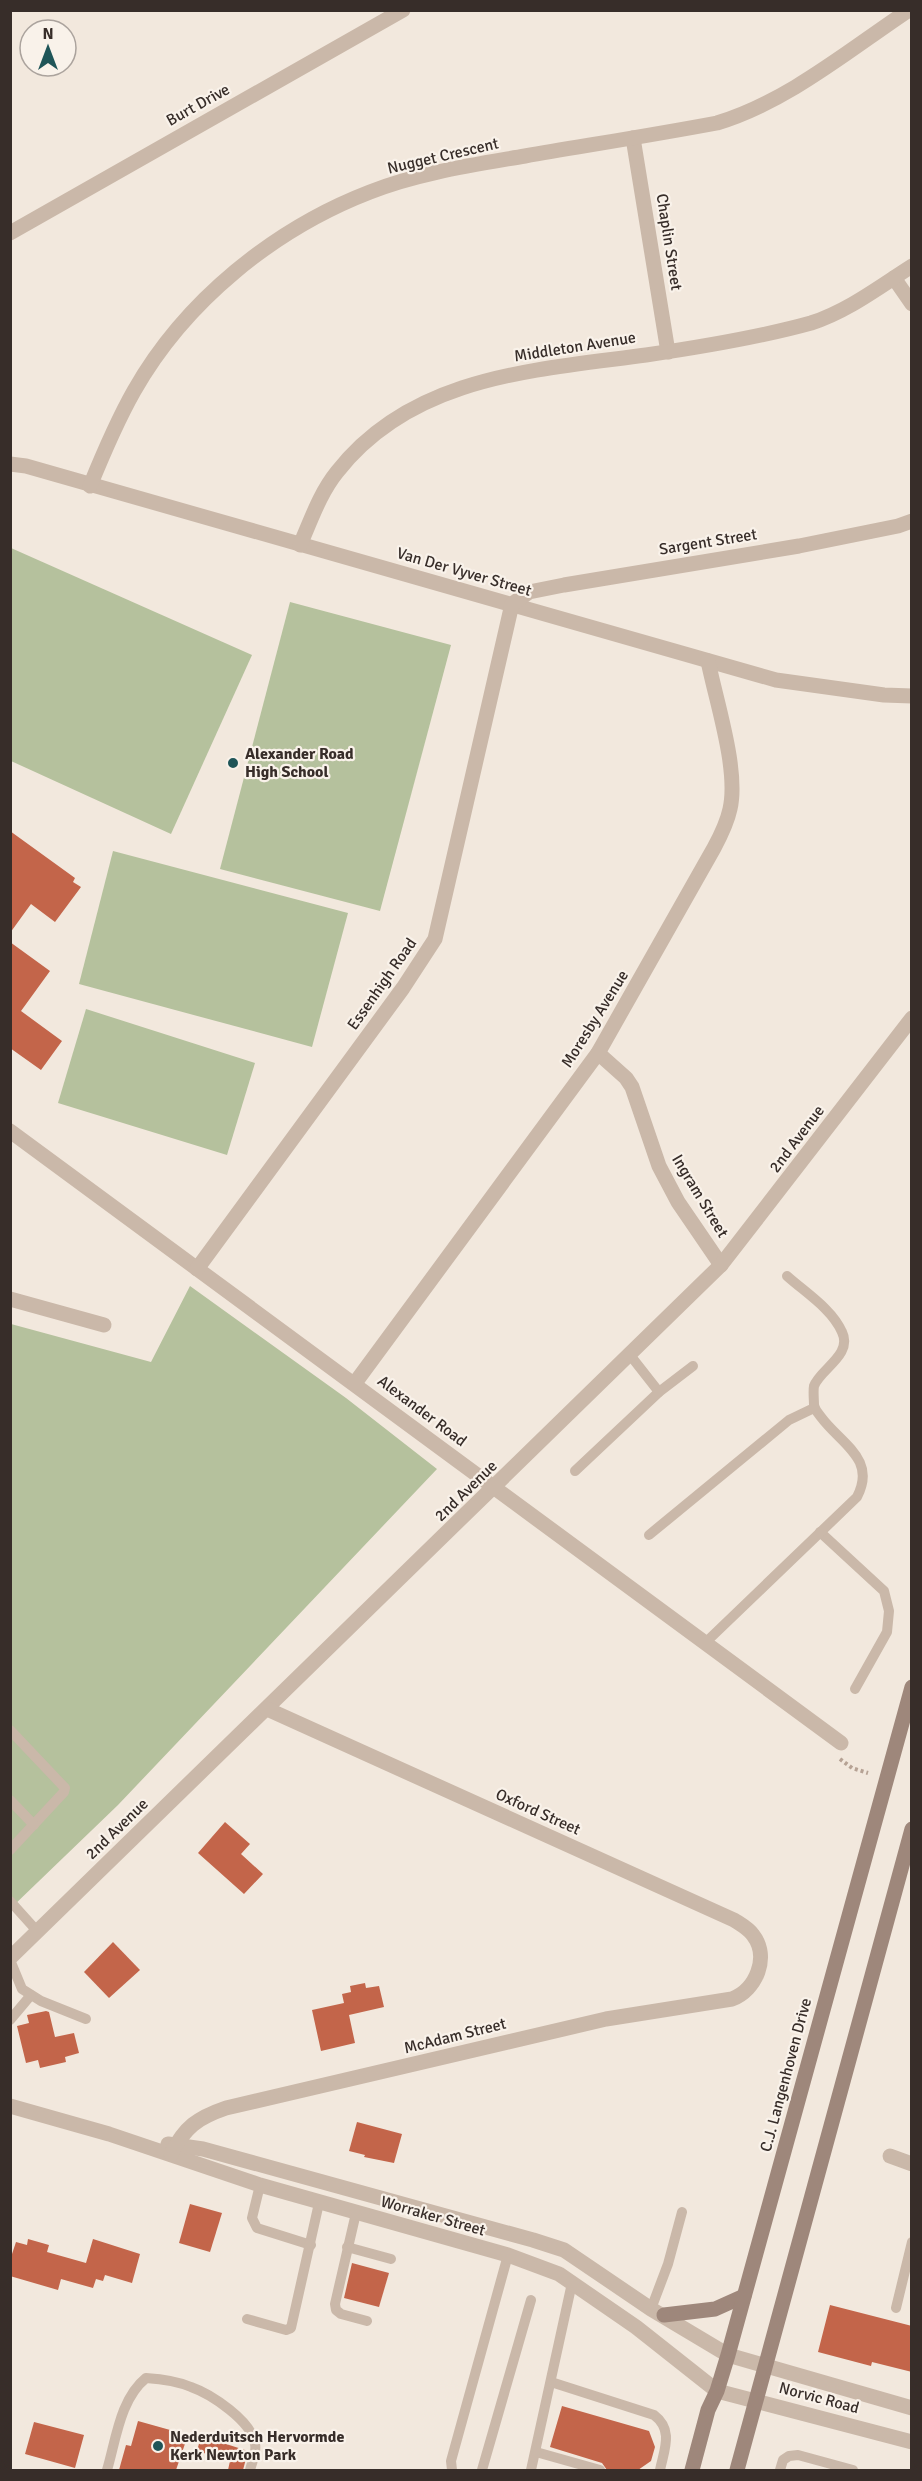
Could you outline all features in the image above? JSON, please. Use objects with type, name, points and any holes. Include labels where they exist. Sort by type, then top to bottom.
[{"type":"main road","name":"C.J. Langenhoven Drive","points":[[692,2470],[708,2410],[717,2391],[728,2355],[912,1688]]},
{"type":"main road","points":[[737,2470],[912,1829]]},
{"type":"main road","points":[[658,2312],[715,2309],[744,2296]]},
{"type":"street","name":"Burt Drive","points":[[10,233],[403,10]]},
{"type":"street","name":"Nugget Crescent","points":[[90,486],[135,391],[169,340],[210,295],[239,269],[293,230],[320,214],[370,192],[410,180],[483,164],[717,123],[743,116],[782,95],[909,10]]},
{"type":"street","name":"Chaplin Street","points":[[633,138],[668,352]]},
{"type":"street","name":"Middleton Avenue","points":[[300,545],[314,511],[336,472],[374,433],[426,401],[454,389],[515,374],[668,352],[791,329],[830,317],[912,266]]},
{"type":"street","points":[[894,278],[912,304]]},
{"type":"street","name":"Van Der Vyver Street","points":[[10,464],[26,466],[787,682],[884,695],[912,696]]},
{"type":"street","name":"Sargent Street","points":[[512,604],[530,592],[799,546],[898,526],[912,521]]},
{"type":"street","name":"Essenhigh Road","points":[[197,1269],[403,988],[435,939],[512,604]]},
{"type":"street","name":"Moresby Avenue","points":[[355,1383],[598,1053],[724,828],[730,807],[732,784],[708,661]]},
{"type":"street","name":"2nd Avenue","points":[[10,1959],[722,1265],[912,1018]]},
{"type":"street","name":"Ingram Street","points":[[598,1053],[626,1078],[632,1087],[659,1166],[678,1202],[722,1265]]},
{"type":"street","name":"Alexander Road","points":[[10,1131],[841,1743]]},
{"type":"street","points":[[10,1299],[104,1325]]},
{"type":"street","name":"Oxford Street","points":[[267,1709],[734,1920],[748,1929],[758,1942],[760,1953],[757,1975]]},
{"type":"street","name":"McAdam Street","points":[[173,2150],[191,2124],[226,2108],[606,2019],[732,1999],[747,1990],[757,1975]]},
{"type":"street","name":"Worraker Street","points":[[10,2106],[173,2150],[260,2185],[508,2255],[559,2274],[636,2327],[717,2391]]},
{"type":"street","name":"Worraker Street","points":[[173,2150],[203,2149],[564,2250],[728,2355]]},
{"type":"street","points":[[890,2156],[912,2164]]},
{"type":"street","name":"Norvic Road","points":[[728,2355],[912,2408]]},
{"type":"street","name":"Norvic Road","points":[[717,2391],[912,2442]]},
{"type":"lane","points":[[704,1644],[857,1497],[864,1484],[863,1470],[854,1451],[826,1424],[814,1408],[814,1386],[843,1349],[844,1334],[832,1316],[787,1276]]},
{"type":"lane","points":[[630,1355],[659,1392]]},
{"type":"lane","points":[[575,1471],[659,1392],[693,1366]]},
{"type":"lane","points":[[649,1535],[789,1420],[814,1408]]},
{"type":"lane","points":[[820,1532],[884,1591],[889,1611],[887,1632],[855,1689]]},
{"type":"lane","points":[[10,1730],[65,1788],[64,1792],[10,1850]]},
{"type":"lane","points":[[10,1800],[34,1825]]},
{"type":"lane","points":[[10,1901],[37,1932]]},
{"type":"lane","points":[[10,1959],[22,1989],[86,2019]]},
{"type":"lane","points":[[10,2020],[31,1995]]},
{"type":"lane","points":[[260,2185],[252,2218],[257,2228],[311,2245]]},
{"type":"lane","points":[[247,2319],[286,2330],[291,2328],[320,2203]]},
{"type":"lane","points":[[658,2312],[682,2212]]},
{"type":"lane","points":[[356,2213],[335,2304],[336,2310],[341,2314],[367,2321]]},
{"type":"lane","points":[[896,2308],[912,2242]]},
{"type":"lane","points":[[347,2247],[391,2259]]},
{"type":"lane","points":[[452,2470],[452,2461],[508,2255]]},
{"type":"lane","points":[[531,2470],[572,2283]]},
{"type":"lane","points":[[482,2470],[531,2300]]},
{"type":"lane","points":[[107,2470],[127,2403],[137,2385],[146,2378],[191,2386],[230,2410],[244,2424],[254,2439],[256,2446],[250,2470]]},
{"type":"lane","points":[[551,2382],[654,2415],[662,2421],[667,2437],[660,2470]]},
{"type":"lane","points":[[536,2452],[600,2470]]},
{"type":"lane","points":[[780,2470],[783,2460],[789,2456],[798,2455],[853,2470]]},
{"type":"path","points":[[852,1768],[868,1773]]},
{"type":"green space","points":[[11,548],[252,655],[171,834],[11,761]]},
{"type":"green space","points":[[290,602],[451,645],[380,911],[220,869]]},
{"type":"green space","points":[[113,851],[348,913],[312,1047],[79,984]]},
{"type":"green space","points":[[86,1009],[255,1063],[227,1155],[58,1103]]},
{"type":"green space","points":[[190,1286],[346,1398],[437,1469],[118,1805],[11,1908],[11,1324],[151,1362]]},
{"type":"building","points":[[10,831],[75,878],[73,882],[81,887],[55,922],[31,904],[10,933]]},
{"type":"building","points":[[10,942],[50,971],[21,1011],[62,1041],[41,1070],[10,1048]]},
{"type":"building","points":[[225,1822],[250,1844],[241,1854],[263,1874],[244,1894],[198,1853]]},
{"type":"building","points":[[113,1942],[140,1970],[109,1998],[84,1972]]},
{"type":"building","points":[[365,1983],[366,1988],[379,1986],[384,2007],[349,2015],[355,2043],[321,2051],[312,2010],[344,2003],[342,1994],[351,1992],[350,1986]]},
{"type":"building","points":[[49,2012],[55,2037],[74,2033],[79,2053],[65,2057],[66,2062],[40,2068],[38,2060],[26,2063],[17,2026],[29,2023],[27,2015]]},
{"type":"building","points":[[357,2122],[402,2134],[394,2163],[364,2157],[365,2155],[349,2151]]},
{"type":"building","points":[[190,2204],[222,2213],[210,2252],[179,2243]]},
{"type":"building","points":[[28,2239],[49,2245],[47,2252],[86,2263],[93,2239],[140,2254],[132,2283],[105,2275],[103,2281],[96,2279],[93,2288],[61,2279],[58,2290],[10,2276],[10,2260],[16,2242],[27,2245]]},
{"type":"building","points":[[352,2263],[389,2273],[379,2307],[344,2298]]},
{"type":"building","points":[[830,2305],[912,2326],[912,2372],[872,2362],[871,2366],[818,2352]]},
{"type":"building","points":[[562,2406],[649,2431],[655,2447],[651,2461],[638,2470],[607,2470],[602,2463],[550,2447]]},
{"type":"building","name":"Nederduitsch Hervormde Kerk Newton Park","points":[[138,2421],[188,2435],[176,2470],[119,2470],[126,2445],[131,2446]]},
{"type":"building","points":[[34,2422],[84,2435],[75,2468],[25,2454]]},
{"type":"building","points":[[201,2436],[248,2451],[243,2470],[228,2470],[230,2461],[197,2451]]},
{"type":"place","name":"Alexander Road High School","points":[[233,763]]},
{"type":"place","name":"Nederduitsch Hervormde Kerk Newton Park","points":[[158,2446]]}]
